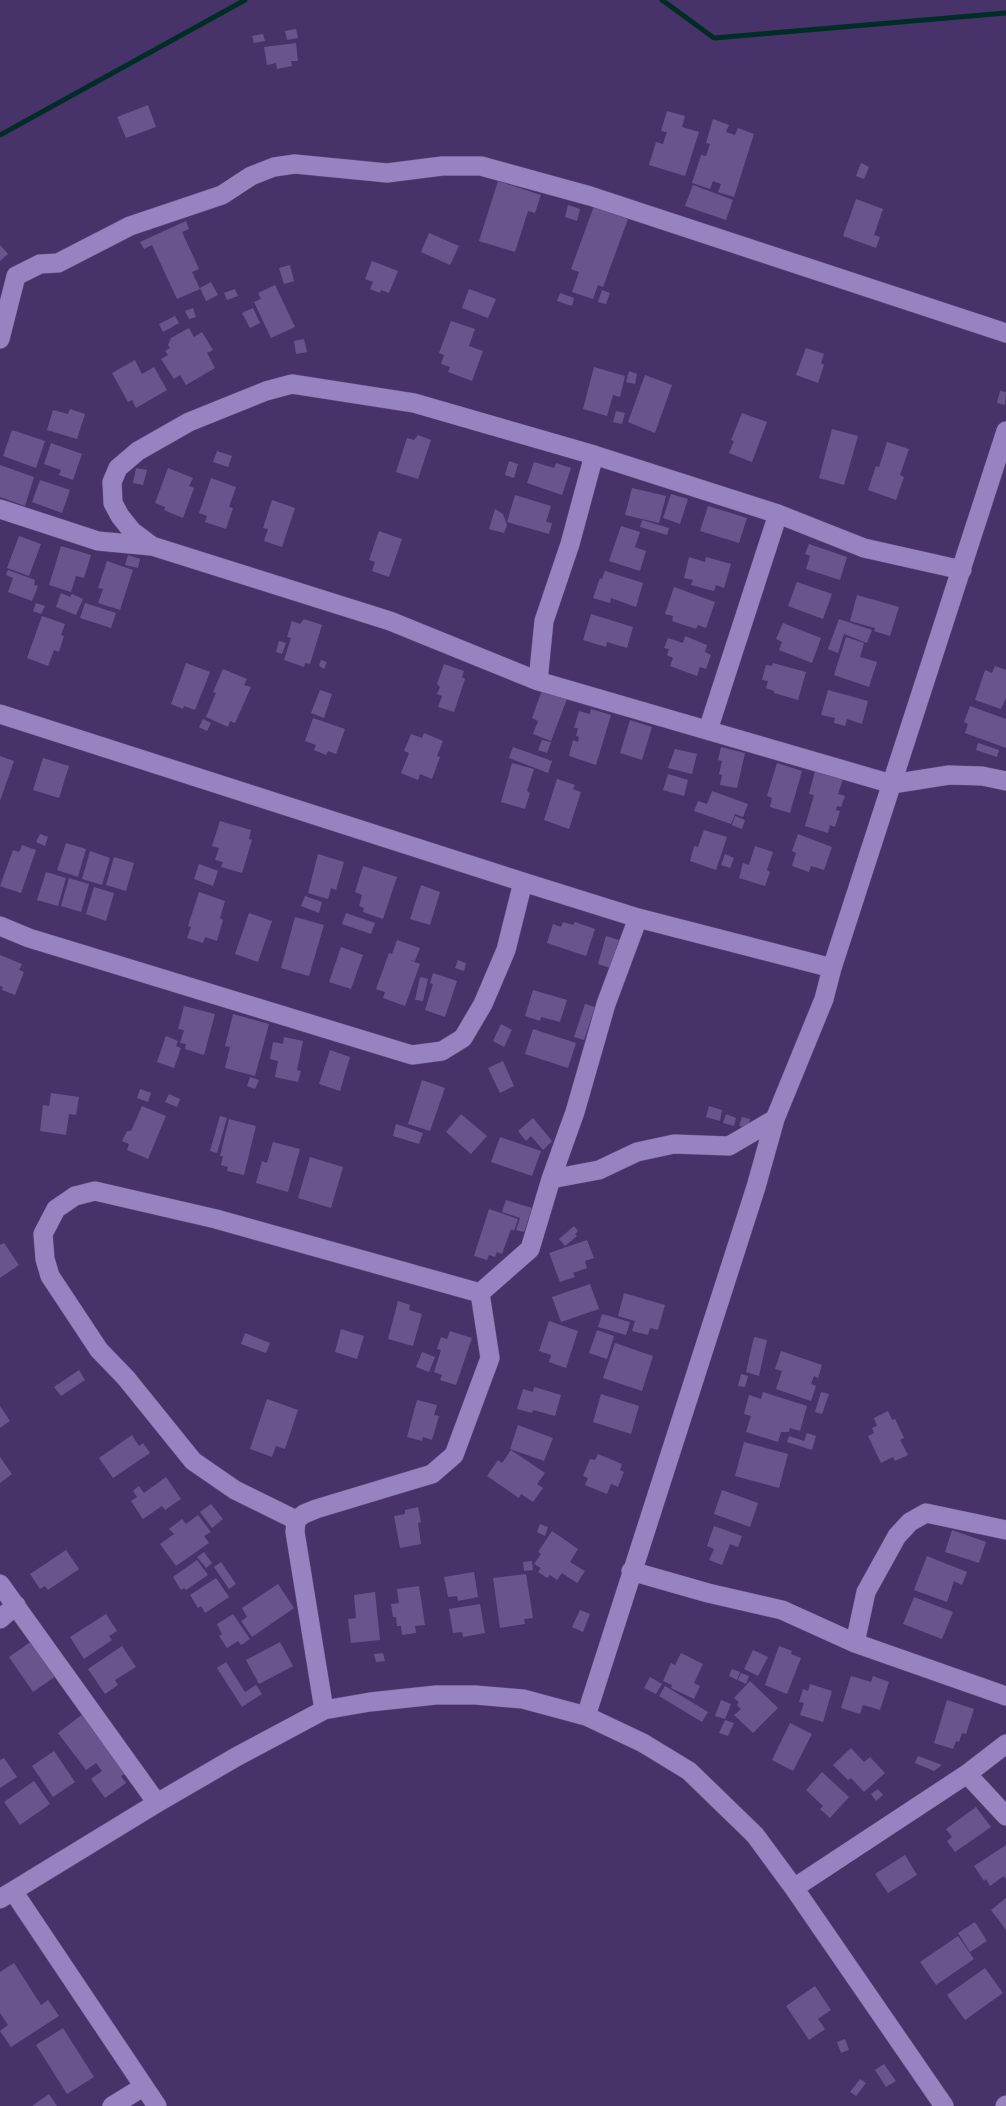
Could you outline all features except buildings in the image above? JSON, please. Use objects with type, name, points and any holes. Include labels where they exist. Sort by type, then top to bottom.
[{"type":"street","points":[[0,339],[16,276],[40,264],[58,263],[130,226],[222,195],[251,176],[274,166],[296,164],[387,173],[442,166],[481,166],[599,199],[1006,332]]},
{"type":"street","points":[[152,546],[132,531],[120,516],[113,503],[112,482],[118,468],[138,451],[189,422],[266,391],[292,384],[414,403],[594,455],[778,514],[864,548],[962,570]]},
{"type":"street","points":[[586,1716],[756,1187],[774,1119],[824,999],[832,968],[1006,432]]},
{"type":"street","points":[[538,681],[544,621],[570,544],[594,455]]},
{"type":"street","points":[[0,509],[98,540],[152,546],[390,622],[538,681],[892,784],[949,775],[982,776],[1006,781]]},
{"type":"street","points":[[708,730],[778,514]]},
{"type":"street","points":[[0,714],[638,918],[832,968]]},
{"type":"street","points":[[0,926],[29,938],[412,1056],[442,1051],[463,1038],[484,1004],[506,950],[523,882]]},
{"type":"street","points":[[480,1293],[530,1250],[551,1179],[575,1112],[606,1004],[638,918]]},
{"type":"street","points":[[551,1179],[599,1170],[637,1152],[674,1144],[729,1146],[774,1119]]},
{"type":"street","points":[[296,1520],[235,1490],[193,1461],[126,1378],[98,1350],[50,1276],[45,1259],[43,1234],[56,1209],[75,1196],[95,1191],[216,1219],[480,1293]]},
{"type":"street","points":[[324,1710],[295,1532],[296,1520],[316,1509],[432,1474],[454,1455],[490,1358],[480,1293]]},
{"type":"street","points":[[856,1643],[866,1592],[897,1536],[910,1522],[926,1514],[1006,1530]]},
{"type":"street","points":[[632,1571],[708,1593],[782,1610],[856,1643],[1006,1696]]},
{"type":"street","points":[[0,1584],[157,1803]]},
{"type":"street","points":[[0,1619],[16,1605]]},
{"type":"street","points":[[157,2106],[6,1895],[236,1757],[324,1710],[436,1694],[523,1699],[586,1716],[643,1743],[689,1771],[755,1836],[794,1888],[944,2106]]},
{"type":"street","points":[[794,1888],[967,1774],[1006,1744]]},
{"type":"street","points":[[967,1774],[1006,1816]]},
{"type":"street","points":[[112,2106],[142,2087]]},
{"type":"waterway","points":[[0,135],[245,0]]},
{"type":"waterway","points":[[662,0],[714,38],[1006,13]]}]
